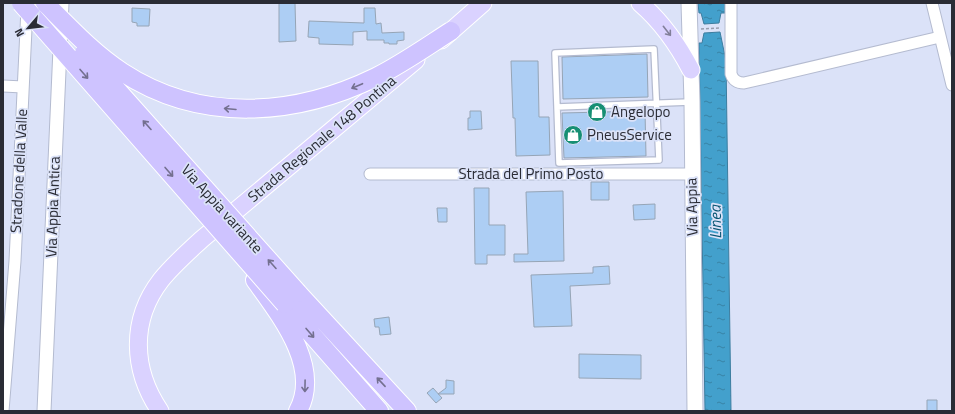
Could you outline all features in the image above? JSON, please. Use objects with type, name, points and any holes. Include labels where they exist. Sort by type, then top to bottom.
[{"type":"highway","name":"Via Appia variante","points":[[21,3],[220,230],[287,303],[407,411]]},
{"type":"highway","name":"Via Appia variante","points":[[41,3],[125,100],[287,303],[379,411]]},
{"type":"highway","points":[[45,3],[100,56],[134,79],[157,90],[187,101],[229,109],[254,109],[285,106],[342,92],[385,72],[451,32]]},
{"type":"highway","points":[[287,303],[297,346],[304,367],[305,395],[298,411]]},
{"type":"main road","name":"Strada Regionale 148 Pontina","points":[[160,411],[151,398],[145,383],[139,359],[138,344],[145,308],[151,295],[168,272],[185,254],[334,128],[451,32],[483,3]]},
{"type":"main road","points":[[451,32],[492,3]]},
{"type":"main road","points":[[640,3],[668,32],[691,70]]},
{"type":"main road","name":"Via Appia","points":[[689,3],[692,102],[695,411]]},
{"type":"street","name":"Stradone della Valle","points":[[3,411],[5,358],[15,261],[27,3]]},
{"type":"street","name":"Via Appia Antica","points":[[44,411],[62,3]]},
{"type":"street","points":[[731,3],[732,74],[738,83],[744,83],[940,37]]},
{"type":"street","points":[[932,3],[952,85]]},
{"type":"street","points":[[3,86],[23,87]]},
{"type":"street","name":"Strada del Primo Posto","points":[[370,174],[692,174]]},
{"type":"lane","points":[[654,49],[657,103],[659,160],[559,163],[555,53],[654,49]]},
{"type":"lane","points":[[557,107],[692,102]]},
{"type":"path","points":[[703,29],[721,28]]},
{"type":"water","points":[[698,3],[725,3],[725,13],[721,13],[719,23],[704,24],[701,13],[699,13]]},
{"type":"water","name":"Linea","points":[[720,32],[726,61],[731,411],[705,411],[699,43],[702,43],[704,33]]},
{"type":"building","points":[[279,3],[295,3],[296,41],[279,42]]},
{"type":"building","points":[[132,8],[150,9],[149,26],[137,26],[137,23],[132,22]]},
{"type":"building","points":[[364,8],[375,8],[376,24],[381,23],[382,33],[404,32],[404,40],[397,41],[397,44],[389,44],[384,43],[384,40],[367,40],[367,31],[353,32],[353,45],[319,44],[319,38],[308,37],[309,21],[364,23]]},
{"type":"building","points":[[647,54],[648,97],[563,99],[562,57]]},
{"type":"building","points":[[511,61],[538,61],[539,117],[549,117],[550,155],[516,156]]},
{"type":"building","points":[[470,111],[481,111],[482,129],[468,130],[468,118],[470,118]]},
{"type":"building","points":[[645,111],[646,156],[564,158],[562,113]]},
{"type":"building","points":[[591,182],[609,182],[609,200],[591,200]]},
{"type":"building","points":[[474,188],[489,188],[489,225],[505,225],[505,255],[487,255],[487,264],[475,264]]},
{"type":"building","points":[[563,191],[564,261],[514,262],[514,254],[528,254],[526,192]]},
{"type":"building","points":[[655,204],[655,219],[634,220],[633,205]]},
{"type":"building","points":[[437,208],[447,208],[447,222],[438,222]]},
{"type":"building","points":[[609,266],[610,284],[570,286],[572,326],[534,327],[531,275],[593,273],[593,267]]},
{"type":"building","points":[[389,317],[391,334],[380,335],[379,327],[375,327],[374,319]]},
{"type":"building","points":[[579,354],[641,355],[641,379],[579,378]]},
{"type":"building","points":[[446,380],[454,381],[454,394],[438,394],[446,388]]},
{"type":"building","points":[[433,388],[442,398],[436,403],[427,393]]},
{"type":"building","points":[[927,400],[937,400],[937,411],[927,411]]},
{"type":"place","name":"Angelopo","points":[[597,112]]},
{"type":"place","name":"PneusService","points":[[573,135]]}]
